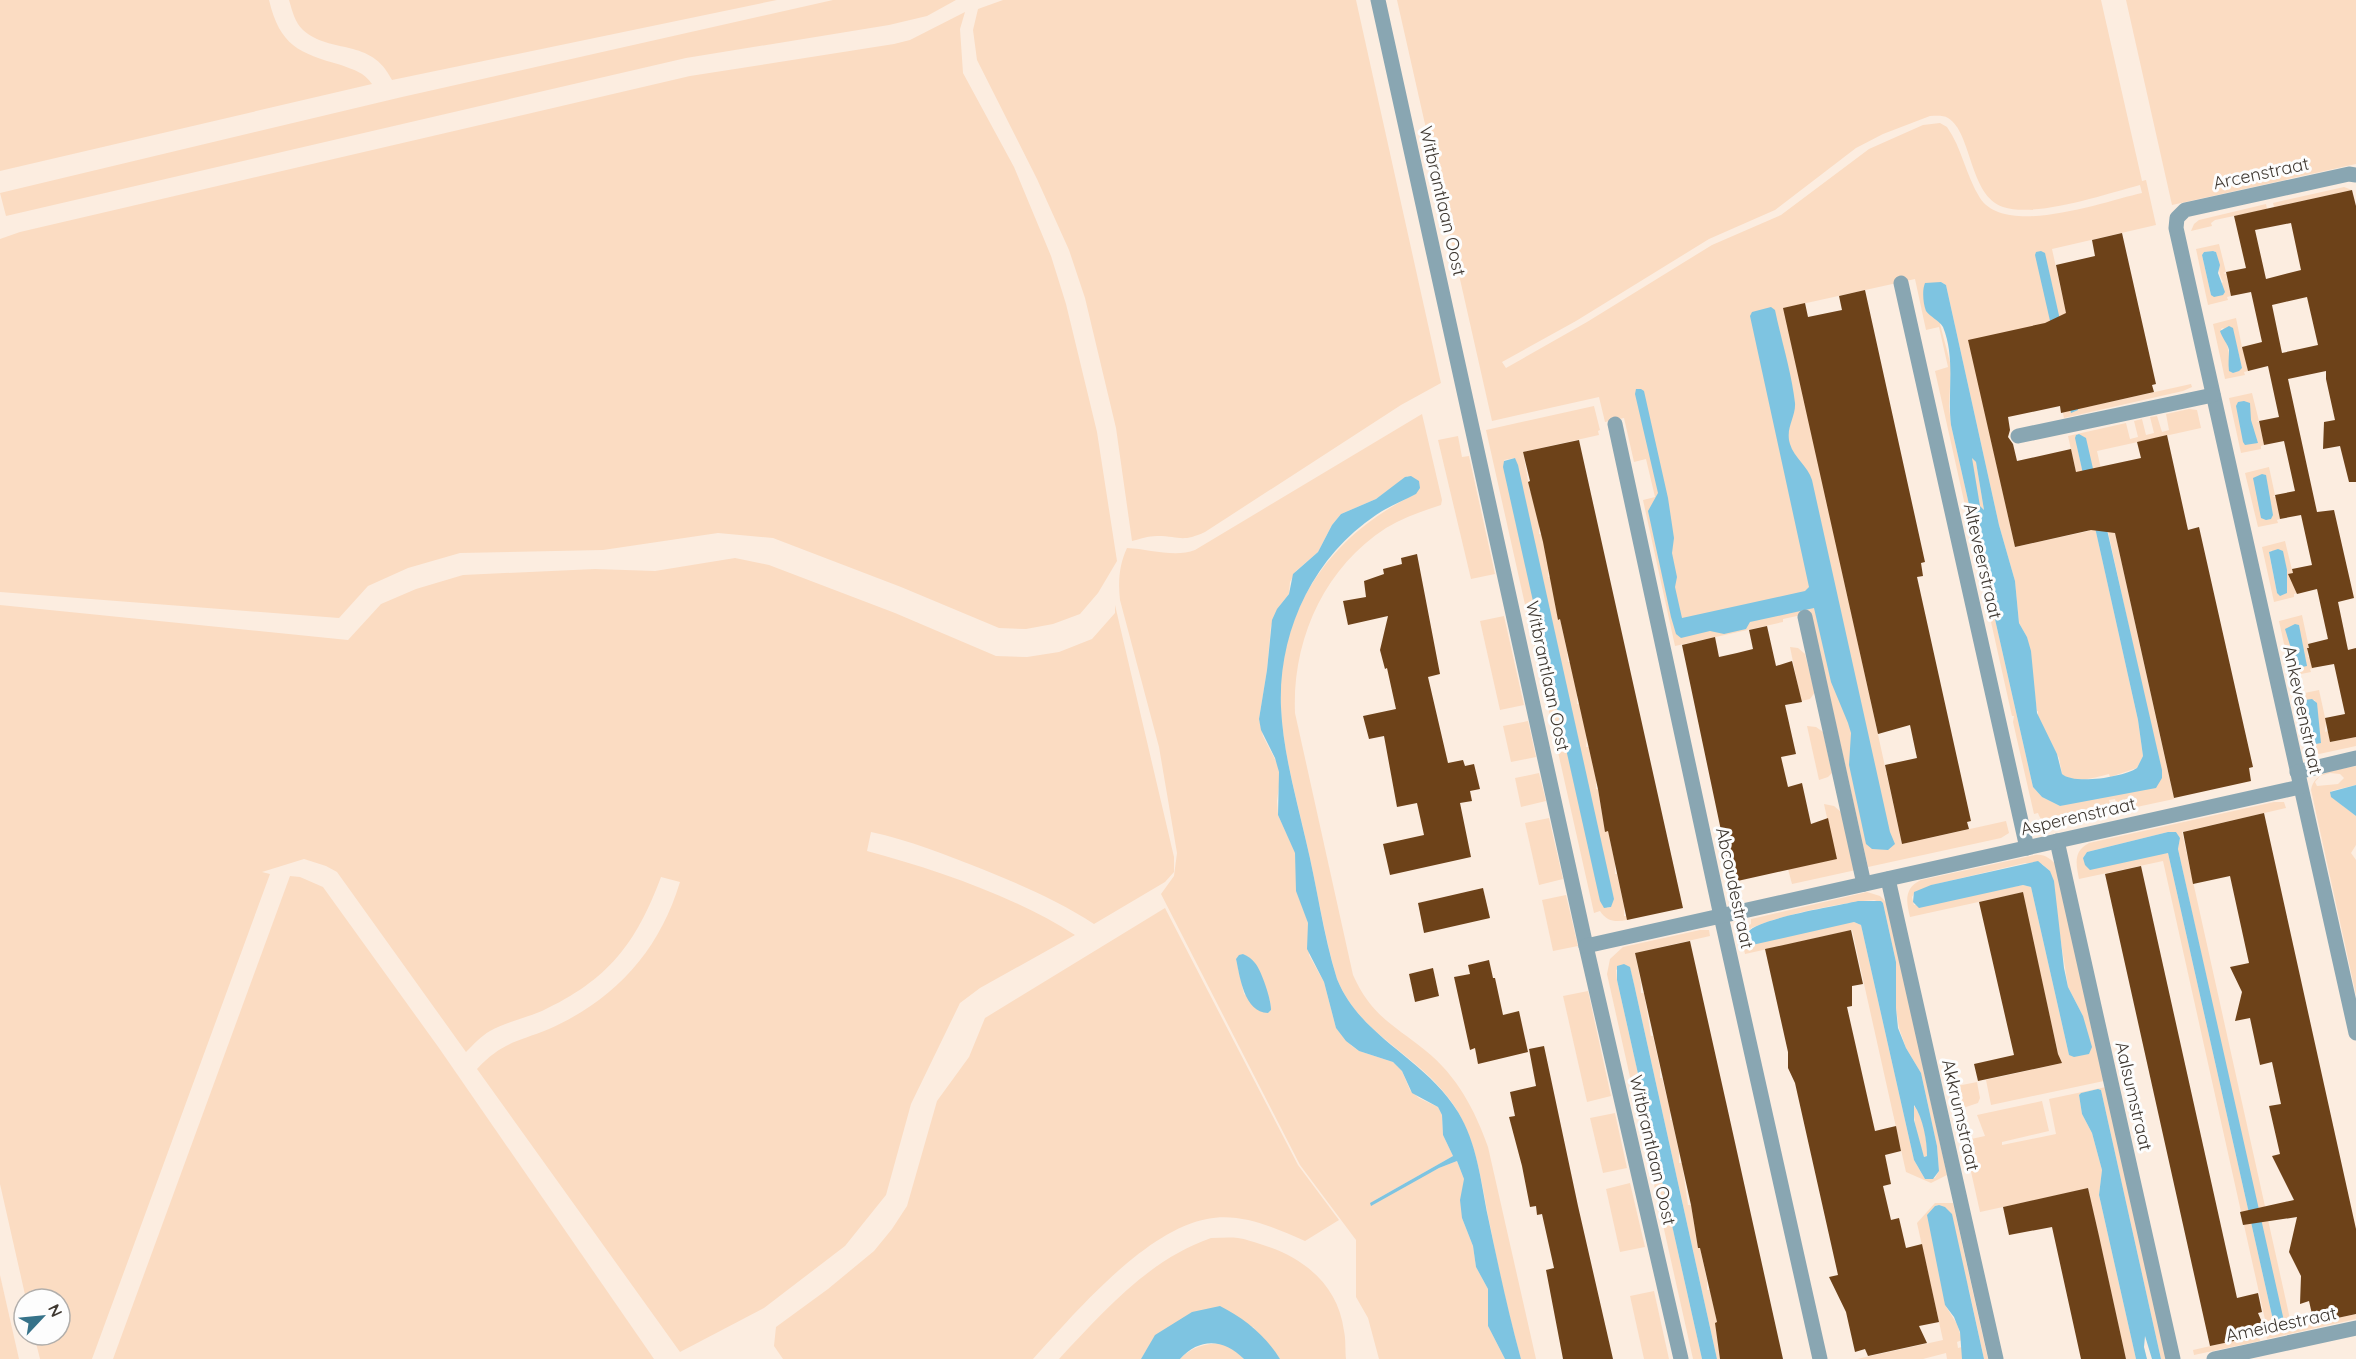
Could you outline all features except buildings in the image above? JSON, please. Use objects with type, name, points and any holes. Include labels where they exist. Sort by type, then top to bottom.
[{"type":"street","name":"Witbrantlaan Oost","points":[[1378,0],[1586,946],[1681,1359]]},
{"type":"street","name":"Arcenstraat","points":[[2177,218],[2185,210],[2349,174],[2356,176]]},
{"type":"street","name":"Ankeveenstraat","points":[[2177,218],[2176,228],[2356,1033]]},
{"type":"street","name":"Alteveerstraat","points":[[1901,283],[2027,848]]},
{"type":"street","points":[[2018,436],[2214,395]]},
{"type":"street","name":"Abcoudestraat","points":[[1615,424],[1721,916],[1820,1359]]},
{"type":"street","points":[[1805,617],[1864,884]]},
{"type":"street","points":[[2297,772],[2356,758]]},
{"type":"street","name":"Asperenstraat","points":[[1586,946],[2300,787]]},
{"type":"street","name":"Aalsumstraat","points":[[2057,841],[2173,1359]]},
{"type":"street","name":"Akkrumstraat","points":[[1888,879],[1996,1359]]},
{"type":"street","name":"Ameidestraat","points":[[2214,1359],[2356,1328]]},
{"type":"shaded area","points":[[0,0],[269,0],[279,28],[293,45],[314,56],[358,72],[372,84],[0,171]]},
{"type":"shaded area","points":[[289,0],[777,0],[392,80],[373,58],[362,52],[314,38],[303,30],[296,20]]},
{"type":"shaded area","points":[[833,0],[956,0],[927,16],[889,25],[686,58],[6,216],[0,193],[402,97]]},
{"type":"shaded area","points":[[1003,0],[1356,0],[1441,383],[1401,405],[1205,532],[1185,538],[1154,536],[1132,541],[1116,428],[1085,298],[1069,250],[1037,179],[977,60],[973,30],[978,9]]},
{"type":"shaded area","points":[[1397,0],[2101,0],[2142,181],[2146,180],[2156,225],[2052,249],[2087,407],[2191,384],[2192,387],[2064,418],[2043,324],[1969,341],[2015,547],[2089,531],[2068,436],[2126,423],[2130,439],[2138,437],[2134,421],[2142,419],[2146,435],[2154,433],[2150,417],[2157,416],[2162,432],[2169,430],[2166,414],[2189,409],[2197,410],[2201,428],[2097,451],[2174,799],[2118,811],[2115,799],[2109,800],[2112,813],[2056,825],[2046,824],[2038,813],[2034,814],[2013,722],[2014,716],[2012,716],[1935,371],[1948,367],[1939,327],[1926,330],[1915,279],[1784,308],[1902,844],[2006,821],[2009,833],[2001,838],[1868,867],[1811,613],[1783,619],[1783,622],[1675,646],[1643,500],[1655,497],[1646,459],[1634,462],[1624,418],[1605,422],[1599,397],[1492,421]],"holes":[[[1930,116],[1946,117],[1956,125],[1983,190],[1992,201],[2003,207],[2017,210],[2071,204],[2140,185],[2142,193],[2081,209],[2033,216],[2011,215],[1993,210],[1980,198],[1975,189],[1957,144],[1947,127],[1940,123],[1923,125],[1869,149],[1781,215],[1712,245],[1587,322],[1506,368],[1502,362],[1576,321],[1709,239],[1775,210],[1856,148],[1883,134]],[[1941,282],[1946,285],[1999,525],[2015,581],[2019,623],[2027,637],[2038,717],[2059,758],[2062,774],[2079,780],[2109,774],[2110,777],[2137,768],[2143,756],[2138,720],[2078,451],[2076,435],[2079,434],[2107,527],[2162,778],[2060,806],[2042,797],[2033,787],[1951,425],[1949,406],[1951,366],[1940,324]]]},
{"type":"shaded area","points":[[2126,0],[2356,0],[2356,164],[2172,205]]},
{"type":"shaded area","points":[[965,12],[960,29],[963,73],[1014,167],[1051,256],[1066,304],[1097,432],[1117,561],[1098,593],[1080,614],[1053,624],[1026,629],[999,628],[901,587],[773,538],[718,533],[603,550],[460,553],[408,568],[368,586],[339,618],[0,592],[0,239],[20,232],[690,76],[894,44],[910,40]]},
{"type":"shaded area","points":[[2344,187],[2352,190],[2274,207],[2273,203]]},
{"type":"shaded area","points":[[2266,204],[2267,209],[2215,220],[2211,223],[2212,226],[2191,231],[2199,220]]},
{"type":"shaded area","points":[[2219,244],[2226,272],[2223,273],[2226,274],[2231,296],[2227,297],[2228,300],[2208,305],[2196,249]],"holes":[[[2215,251],[2223,282],[2211,295],[2202,255],[2204,252]]]},
{"type":"shaded area","points":[[2236,318],[2242,347],[2240,348],[2243,348],[2248,371],[2244,372],[2245,375],[2225,379],[2213,324]],"holes":[[[2223,328],[2236,343],[2242,368],[2233,373],[2221,329]]]},
{"type":"shaded area","points":[[2252,393],[2259,421],[2256,422],[2259,422],[2264,445],[2261,449],[2241,453],[2229,398]]},
{"type":"shaded area","points":[[1594,406],[1600,430],[1599,435],[1523,452],[1530,492],[1532,492],[1539,524],[1539,534],[1542,534],[1549,566],[1548,577],[1551,577],[1558,620],[1560,619],[1577,694],[1577,704],[1579,704],[1587,736],[1586,747],[1589,747],[1605,831],[1608,831],[1615,874],[1617,874],[1624,916],[1627,916],[1627,920],[1612,920],[1600,911],[1594,913],[1486,430]],"holes":[[[1515,458],[1611,907],[1607,908],[1504,460]]]},
{"type":"shaded area","points":[[1422,414],[1442,500],[1441,505],[1386,528],[1364,544],[1329,585],[1316,608],[1299,659],[1295,713],[1353,975],[1368,1001],[1384,1019],[1426,1051],[1447,1071],[1464,1094],[1477,1120],[1488,1147],[1536,1359],[1521,1359],[1508,1311],[1478,1165],[1461,1118],[1439,1087],[1360,1016],[1347,999],[1337,979],[1284,742],[1281,707],[1282,672],[1288,638],[1315,579],[1335,553],[1358,531],[1386,511],[1416,494],[1408,476],[1376,499],[1341,514],[1332,525],[1318,552],[1296,571],[1290,582],[1289,594],[1281,604],[1271,626],[1259,719],[1263,736],[1278,765],[1280,779],[1278,815],[1295,852],[1296,884],[1308,923],[1309,955],[1324,982],[1336,1028],[1359,1051],[1393,1062],[1402,1071],[1410,1090],[1419,1098],[1438,1107],[1442,1115],[1443,1135],[1453,1156],[1370,1203],[1457,1161],[1464,1179],[1462,1218],[1473,1246],[1476,1267],[1488,1289],[1488,1326],[1505,1359],[1379,1359],[1368,1318],[1356,1297],[1356,1240],[1300,1165],[1161,894],[1174,876],[1177,853],[1159,747],[1120,600],[1120,574],[1127,548],[1170,553],[1195,550]],"holes":[[[1243,954],[1258,970],[1269,998],[1271,1010],[1268,1013],[1244,994],[1236,959]]]},
{"type":"shaded area","points":[[1458,436],[1462,457],[1469,456],[1495,574],[1471,579],[1438,440]]},
{"type":"shaded area","points":[[1972,457],[1976,462],[1984,510],[1980,506],[1971,464]]},
{"type":"shaded area","points":[[2269,467],[2275,495],[2273,497],[2276,497],[2280,519],[2277,520],[2278,523],[2258,527],[2245,473]]},
{"type":"shaded area","points":[[2285,541],[2293,574],[2292,583],[2295,583],[2297,593],[2294,597],[2274,602],[2262,547]],"holes":[[[2271,550],[2287,570],[2286,581],[2277,593],[2269,553]]]},
{"type":"shaded area","points":[[735,558],[769,565],[895,613],[996,656],[1027,657],[1059,652],[1092,639],[1115,613],[1115,605],[1174,857],[1174,872],[1165,882],[1094,924],[1025,887],[982,869],[941,853],[871,832],[867,851],[920,866],[1001,896],[1075,935],[980,988],[960,1003],[911,1104],[886,1195],[845,1246],[764,1308],[680,1352],[477,1069],[502,1048],[573,1017],[614,987],[647,951],[671,907],[680,882],[661,877],[630,941],[602,973],[565,999],[542,1011],[490,1031],[466,1052],[337,872],[304,859],[262,872],[270,874],[92,1359],[40,1359],[37,1347],[72,1347],[72,1287],[23,1287],[0,1184],[0,605],[348,640],[381,604],[416,589],[463,575],[595,569],[655,571]]},
{"type":"shaded area","points":[[2302,615],[2309,648],[2307,648],[2308,657],[2311,657],[2314,668],[2310,669],[2311,672],[2291,676],[2279,621]]},
{"type":"shaded area","points":[[1504,616],[1524,705],[1500,710],[1480,621]]},
{"type":"shaded area","points":[[1790,647],[1798,648],[1805,654],[1815,692],[1810,699],[1801,701]]},
{"type":"shaded area","points":[[2319,690],[2326,722],[2325,732],[2328,731],[2330,742],[2356,737],[2356,746],[2319,754],[2307,749],[2295,695]],"holes":[[[2315,700],[2321,743],[2313,744],[2310,741],[2303,701]]]},
{"type":"shaded area","points":[[1528,721],[1536,757],[1511,762],[1503,726]]},
{"type":"shaded area","points":[[1807,726],[1816,727],[1823,732],[1832,773],[1819,780]]},
{"type":"shaded area","points":[[2356,766],[2356,785],[2331,791],[2332,797],[2356,816],[2356,845],[2351,853],[2356,860],[2356,995],[2311,790],[2313,783],[2317,778],[2320,776],[2328,772]],"holes":[[[2330,773],[2340,774],[2344,778],[2338,784],[2317,786],[2315,782],[2320,776]]]},
{"type":"shaded area","points":[[1539,773],[1546,801],[1521,807],[1515,778]]},
{"type":"shaded area","points":[[2274,802],[2284,802],[2286,808],[2182,832],[2292,1328],[2356,1314],[2356,1319],[2267,1339],[2266,1334],[2268,1333],[2163,861],[2079,879],[2078,854],[2089,843]],"holes":[[[2176,832],[2180,838],[2178,849],[2283,1326],[2277,1328],[2273,1320],[2168,853],[2083,858],[2087,852]]]},
{"type":"shaded area","points":[[1824,804],[1834,806],[1841,812],[1856,870],[1792,884],[1788,869],[1836,859]]},
{"type":"shaded area","points":[[1549,818],[1563,879],[1539,885],[1525,823]]},
{"type":"shaded area","points":[[2035,855],[2045,856],[2055,863],[2104,1081],[1991,1105],[1986,1080],[2062,1063],[2022,893],[2024,892],[1910,917],[1909,891],[1915,883]],"holes":[[[2025,863],[2042,864],[2050,871],[2068,987],[2083,1016],[2069,1055],[2031,887],[2023,885],[1914,905],[1912,897],[1916,891],[1927,889],[1932,885]]]},
{"type":"shaded area","points":[[290,876],[300,877],[323,887],[439,1048],[654,1359],[113,1359]]},
{"type":"shaded area","points":[[1867,892],[1880,896],[1887,903],[1947,1175],[1931,1183],[1906,1172],[1852,930],[1745,954],[1741,938],[1742,930],[1751,924],[1751,919]],"holes":[[[1874,900],[1883,903],[1896,962],[1896,1008],[1899,1028],[1906,1048],[1921,1073],[1937,1146],[1939,1171],[1935,1178],[1925,1179],[1914,1160],[1861,925],[1854,922],[1747,935],[1751,928],[1812,910]]]},
{"type":"shaded area","points":[[1566,895],[1578,946],[1553,951],[1542,900]]},
{"type":"shaded area","points":[[1165,908],[1298,1165],[1339,1220],[1305,1241],[1245,1219],[1220,1217],[1183,1227],[1159,1239],[1112,1276],[1033,1359],[783,1359],[774,1346],[776,1327],[828,1289],[874,1251],[907,1206],[937,1101],[969,1057],[985,1018]]},
{"type":"shaded area","points":[[1709,930],[1710,936],[1635,953],[1641,993],[1644,993],[1651,1036],[1653,1036],[1660,1068],[1660,1078],[1662,1078],[1679,1152],[1679,1163],[1682,1163],[1688,1205],[1691,1205],[1698,1248],[1700,1248],[1707,1280],[1707,1290],[1710,1290],[1725,1359],[1717,1359],[1634,984],[1630,968],[1624,964],[1616,970],[1617,980],[1702,1359],[1693,1359],[1607,974],[1610,959],[1623,947]]},
{"type":"shaded area","points":[[1588,991],[1611,1096],[1587,1102],[1563,996]]},
{"type":"shaded area","points":[[1977,1082],[1980,1098],[1978,1103],[1957,1110],[1952,1087]]},
{"type":"shaded area","points":[[2106,1087],[2166,1359],[2161,1359],[2101,1090],[2079,1095],[2082,1114],[2092,1133],[2102,1170],[2099,1195],[2136,1359],[2126,1359],[2088,1189],[2090,1188],[1980,1212],[1959,1118],[1968,1123],[1971,1139],[1985,1136],[1977,1115],[2042,1101],[2049,1131],[2002,1142],[2002,1145],[2056,1134],[2049,1099]]},
{"type":"shaded area","points":[[1913,1105],[1924,1129],[1927,1156],[1924,1157],[1914,1118]]},
{"type":"shaded area","points":[[1615,1113],[1627,1168],[1603,1173],[1590,1118]]},
{"type":"shaded area","points":[[1630,1183],[1645,1247],[1620,1252],[1606,1189]]},
{"type":"shaded area","points":[[1935,1203],[1953,1203],[1988,1359],[1984,1359],[1969,1290],[1939,1205],[1935,1206],[1945,1305],[1957,1324],[1962,1340],[1957,1342],[1958,1348],[1962,1347],[1962,1359],[1947,1359],[1946,1353],[1923,1359],[1857,1359],[1943,1340],[1917,1223]]},
{"type":"shaded area","points":[[1211,1238],[1238,1238],[1260,1244],[1290,1256],[1316,1275],[1334,1299],[1340,1314],[1345,1334],[1346,1359],[1280,1359],[1253,1327],[1146,1351],[1141,1359],[1059,1359],[1128,1289],[1167,1260]]},
{"type":"shaded area","points":[[0,1275],[12,1328],[12,1347],[16,1347],[19,1359],[0,1359]]},
{"type":"shaded area","points":[[1654,1291],[1669,1359],[1644,1359],[1630,1296]]},
{"type":"shaded area","points":[[2259,1335],[2260,1341],[2194,1355],[2193,1350]]},
{"type":"shaded area","points":[[1222,1343],[1244,1359],[1180,1359],[1189,1351],[1200,1346]]},
{"type":"water","points":[[2036,252],[2045,253],[2078,400],[2078,410],[2071,413],[2035,255]]},
{"type":"water","points":[[2204,252],[2216,252],[2220,265],[2218,273],[2225,292],[2223,295],[2214,297],[2211,295],[2202,255]]},
{"type":"water","points":[[1941,282],[1946,285],[1999,525],[2015,581],[2019,623],[2027,637],[2031,651],[2037,713],[2057,754],[2062,774],[2077,779],[2111,777],[2131,771],[2137,768],[2143,756],[2138,720],[2075,438],[2079,434],[2086,438],[2162,770],[2162,778],[2156,788],[2060,806],[2042,797],[2033,787],[1951,425],[1950,364],[1947,339],[1943,327],[1926,311],[1923,297],[1925,283]],"holes":[[[1972,458],[1976,462],[1984,510],[1980,506]]]},
{"type":"water","points":[[1771,307],[1775,310],[1794,392],[1795,408],[1789,433],[1790,444],[1812,480],[1890,832],[1895,844],[1888,850],[1872,849],[1866,844],[1849,765],[1851,733],[1831,682],[1814,608],[1750,622],[1746,629],[1724,634],[1710,631],[1681,638],[1676,634],[1671,617],[1648,511],[1658,493],[1635,394],[1636,389],[1644,391],[1668,498],[1674,538],[1672,553],[1677,577],[1675,587],[1682,618],[1805,591],[1809,587],[1750,316],[1752,312]]},
{"type":"water","points":[[2229,326],[2233,328],[2242,368],[2233,373],[2229,371],[2229,350],[2220,331]]},
{"type":"water","points":[[2238,402],[2250,403],[2251,420],[2258,443],[2245,445],[2243,442],[2236,406]]},
{"type":"water","points":[[1515,458],[1614,899],[1611,907],[1604,908],[1600,901],[1503,467],[1504,461]]},
{"type":"water","points":[[2262,474],[2266,475],[2273,515],[2271,519],[2266,520],[2261,518],[2253,478]]},
{"type":"water","points":[[1411,476],[1419,481],[1420,488],[1416,494],[1381,512],[1354,532],[1317,574],[1304,599],[1293,624],[1282,679],[1281,707],[1284,741],[1337,979],[1361,1017],[1429,1077],[1444,1093],[1464,1124],[1478,1163],[1499,1270],[1521,1359],[1505,1359],[1488,1326],[1488,1289],[1476,1267],[1473,1246],[1462,1218],[1460,1200],[1464,1179],[1457,1161],[1439,1168],[1371,1206],[1370,1203],[1453,1156],[1443,1135],[1442,1115],[1438,1107],[1412,1093],[1402,1071],[1393,1062],[1359,1051],[1346,1041],[1336,1028],[1324,982],[1307,949],[1308,923],[1296,891],[1295,853],[1278,815],[1279,772],[1275,758],[1261,730],[1259,719],[1272,620],[1277,609],[1289,594],[1293,574],[1318,552],[1332,525],[1341,514],[1376,499],[1405,477]]},
{"type":"water","points":[[2278,549],[2283,551],[2287,570],[2287,593],[2280,596],[2277,593],[2269,552]]},
{"type":"water","points":[[2295,624],[2299,625],[2307,666],[2297,668],[2285,629]]},
{"type":"water","points":[[2312,699],[2317,703],[2321,743],[2316,744],[2310,741],[2302,705],[2305,700]]},
{"type":"water","points":[[2356,785],[2356,816],[2331,797],[2330,792]]},
{"type":"water","points":[[2176,832],[2180,838],[2178,849],[2284,1321],[2283,1326],[2277,1328],[2273,1320],[2168,853],[2090,870],[2083,858],[2087,852]]},
{"type":"water","points":[[2038,861],[2050,871],[2054,881],[2064,968],[2068,987],[2083,1016],[2092,1047],[2089,1054],[2074,1057],[2069,1055],[2031,887],[2023,885],[1919,908],[1913,902],[1914,892],[1931,885]]},
{"type":"water","points":[[1858,901],[1881,901],[1883,903],[1896,962],[1898,1028],[1906,1048],[1921,1073],[1937,1146],[1939,1171],[1933,1179],[1925,1179],[1914,1160],[1861,925],[1854,922],[1752,945],[1749,943],[1748,932],[1767,922]],"holes":[[[1914,1105],[1925,1136],[1927,1156],[1924,1157],[1914,1120]]]},
{"type":"water","points":[[1243,954],[1253,960],[1266,986],[1271,1010],[1268,1013],[1253,1007],[1244,992],[1236,959]]},
{"type":"water","points":[[1624,964],[1630,967],[1717,1359],[1702,1359],[1617,980],[1617,966]]},
{"type":"water","points":[[2101,1090],[2161,1359],[2152,1359],[2145,1336],[2144,1347],[2147,1359],[2136,1359],[2099,1195],[2102,1170],[2092,1133],[2082,1114],[2079,1095]]},
{"type":"water","points":[[1939,1205],[1952,1214],[1984,1359],[1962,1359],[1960,1332],[1954,1317],[1945,1305],[1927,1215]]},
{"type":"water","points":[[1220,1306],[1254,1328],[1280,1359],[1244,1359],[1228,1347],[1212,1343],[1196,1347],[1180,1359],[1141,1359],[1155,1335],[1192,1312]]}]
